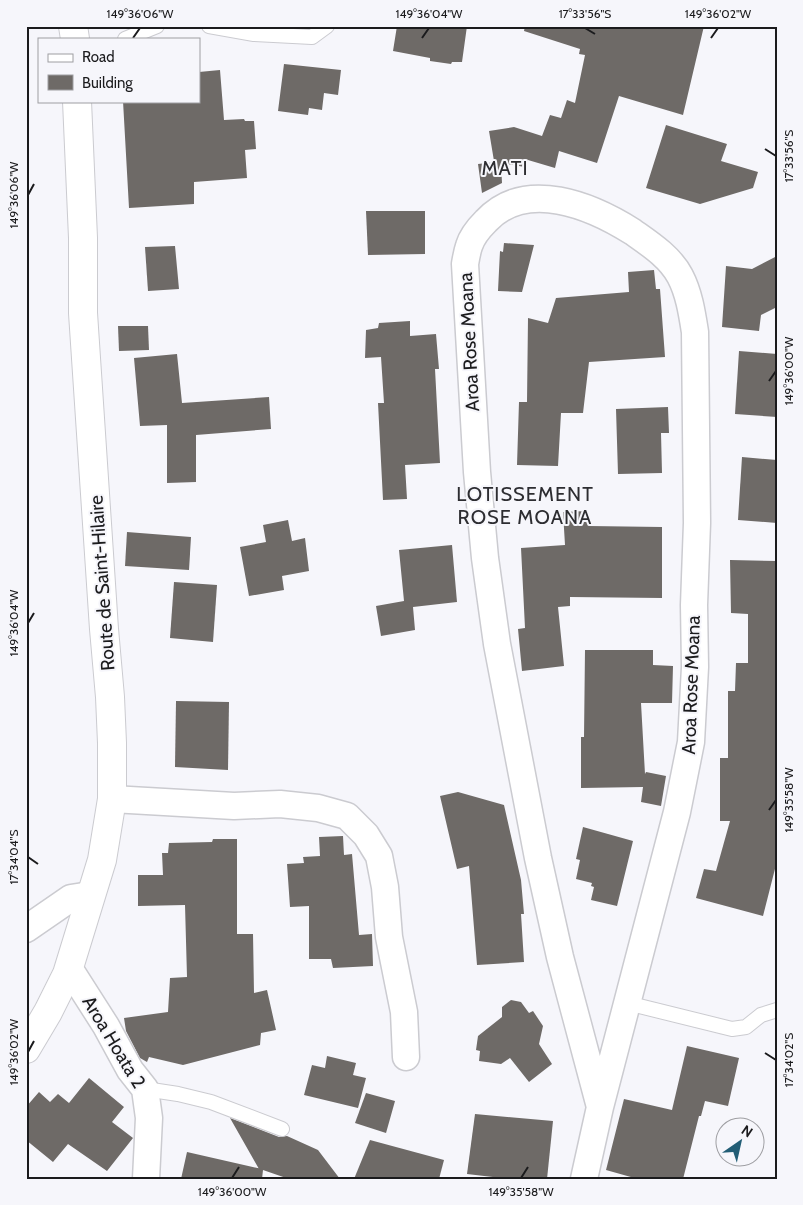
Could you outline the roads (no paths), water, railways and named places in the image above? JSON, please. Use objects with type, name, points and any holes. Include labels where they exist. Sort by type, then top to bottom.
[{"type":"main road","name":"Route de Saint-Hilaire","points":[[26,1049],[48,1012],[69,968],[102,860],[112,799],[110,697],[84,313],[77,102]]},
{"type":"street","name":"Aroa Rose Moana","points":[[584,1179],[600,1107],[679,802],[691,742],[695,667],[694,605],[697,522],[695,332],[690,305],[680,276],[667,259],[646,241],[621,224],[583,207],[559,200],[532,198],[508,204],[491,216],[477,230],[469,244],[464,264],[477,472],[485,558],[497,644],[538,858],[560,957],[600,1107]]},
{"type":"street","points":[[112,799],[234,806],[280,804],[318,808],[347,816],[366,835],[379,856],[385,887],[389,937],[404,1012],[406,1057]]},
{"type":"street","points":[[26,929],[71,898],[90,895]]},
{"type":"street","name":"Aroa Hoata 2","points":[[69,968],[106,1026],[130,1070],[145,1090],[149,1118],[146,1179]]},
{"type":"lane","points":[[127,38],[157,26]]},
{"type":"lane","points":[[209,26],[254,34],[297,37],[312,37],[327,26]]},
{"type":"lane","points":[[627,1003],[732,1029],[746,1027],[761,1015],[777,1010]]},
{"type":"lane","points":[[145,1090],[178,1094],[211,1102],[282,1129]]},
{"type":"district","name":"MATI","points":[[505,168]]},
{"type":"district","name":"LOTISSEMENT ROSE MOANA","points":[[525,506]]}]
